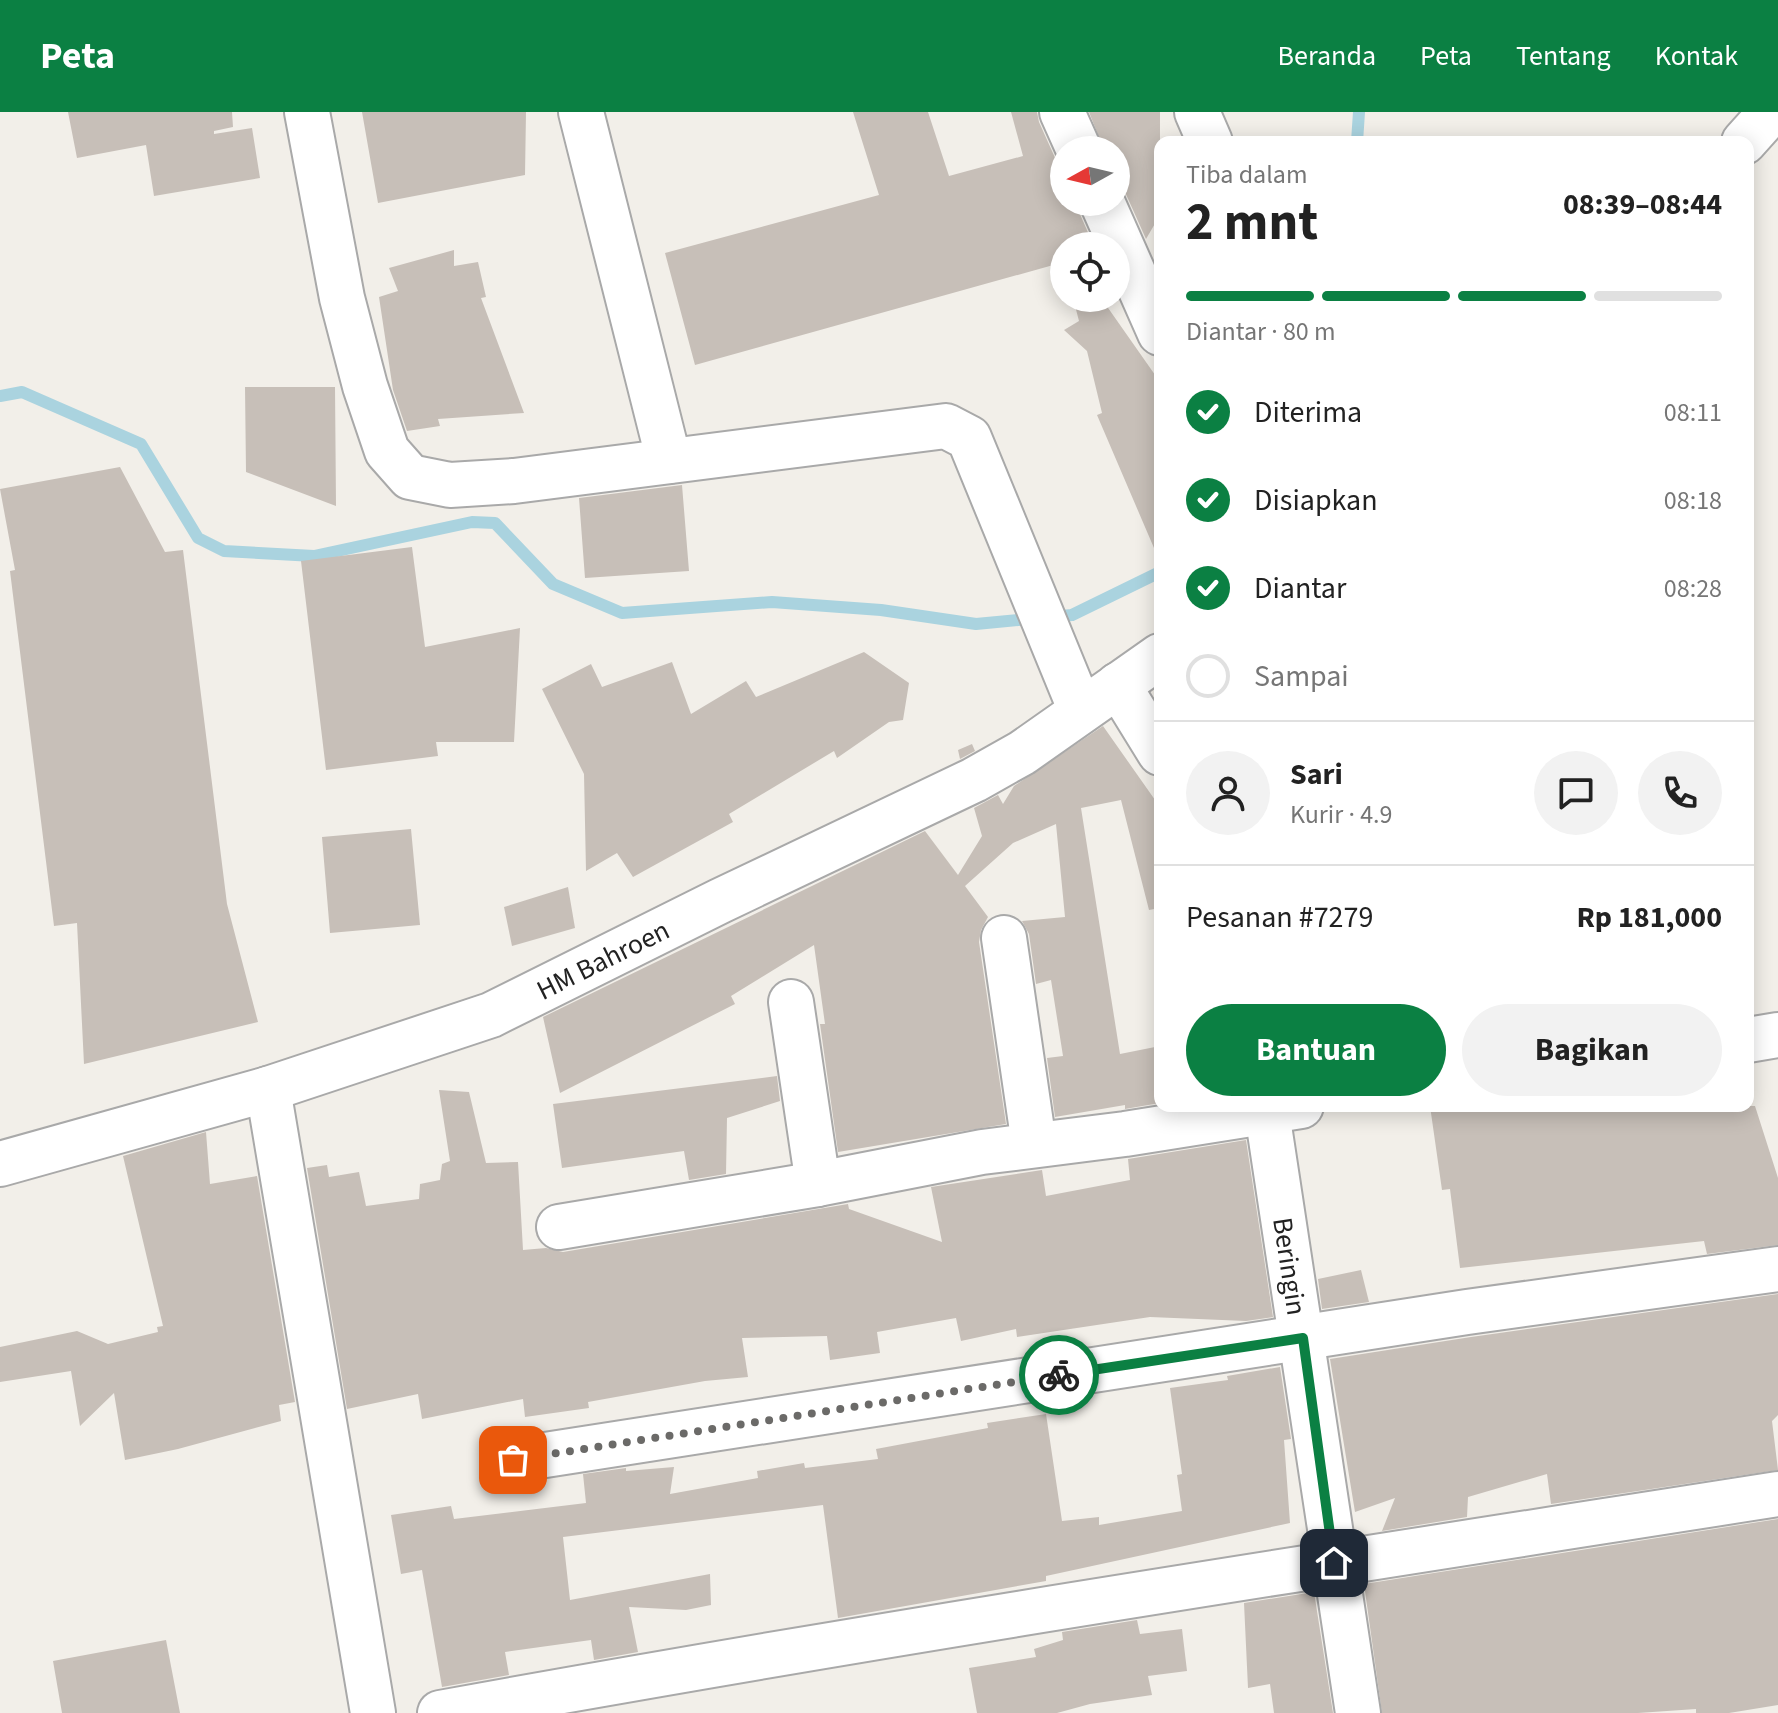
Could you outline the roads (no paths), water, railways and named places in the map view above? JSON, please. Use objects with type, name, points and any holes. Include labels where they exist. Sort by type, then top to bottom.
[{"type":"street","points":[[307,112],[342,298],[365,386],[387,451],[410,477],[450,485],[514,481],[946,426],[969,438],[1081,711]]},
{"type":"street","points":[[581,112],[669,461]]},
{"type":"street","points":[[1062,112],[1073,136]]},
{"type":"street","points":[[1197,112],[1207,136]]},
{"type":"street","points":[[1749,136],[1771,112]]},
{"type":"street","points":[[1108,216],[1154,319]]},
{"type":"street","name":"HM Bahroen","points":[[0,1164],[268,1089],[491,1015],[974,780],[1022,753],[1154,660]]},
{"type":"street","points":[[1118,685],[1154,743]]},
{"type":"street","points":[[1004,938],[1034,1144]]},
{"type":"street","points":[[791,1002],[818,1184]]},
{"type":"street","points":[[1754,1039],[1778,1035]]},
{"type":"street","points":[[268,1089],[373,1713]]},
{"type":"street","points":[[559,1227],[1034,1144],[1125,1134],[1254,1112]]},
{"type":"street","name":"Beringin","points":[[1278,1112],[1303,1338],[1358,1713]]},
{"type":"street","points":[[513,1460],[1303,1338],[1778,1269]]},
{"type":"street","points":[[440,1713],[609,1698],[1334,1563],[1778,1494]]},
{"type":"waterway","points":[[1357,136],[1359,112]]},
{"type":"waterway","points":[[0,396],[22,392],[141,444],[198,538],[224,551],[314,556],[472,522],[495,523],[553,584],[622,613],[772,602],[881,610],[976,624],[1072,615],[1154,575]]}]
